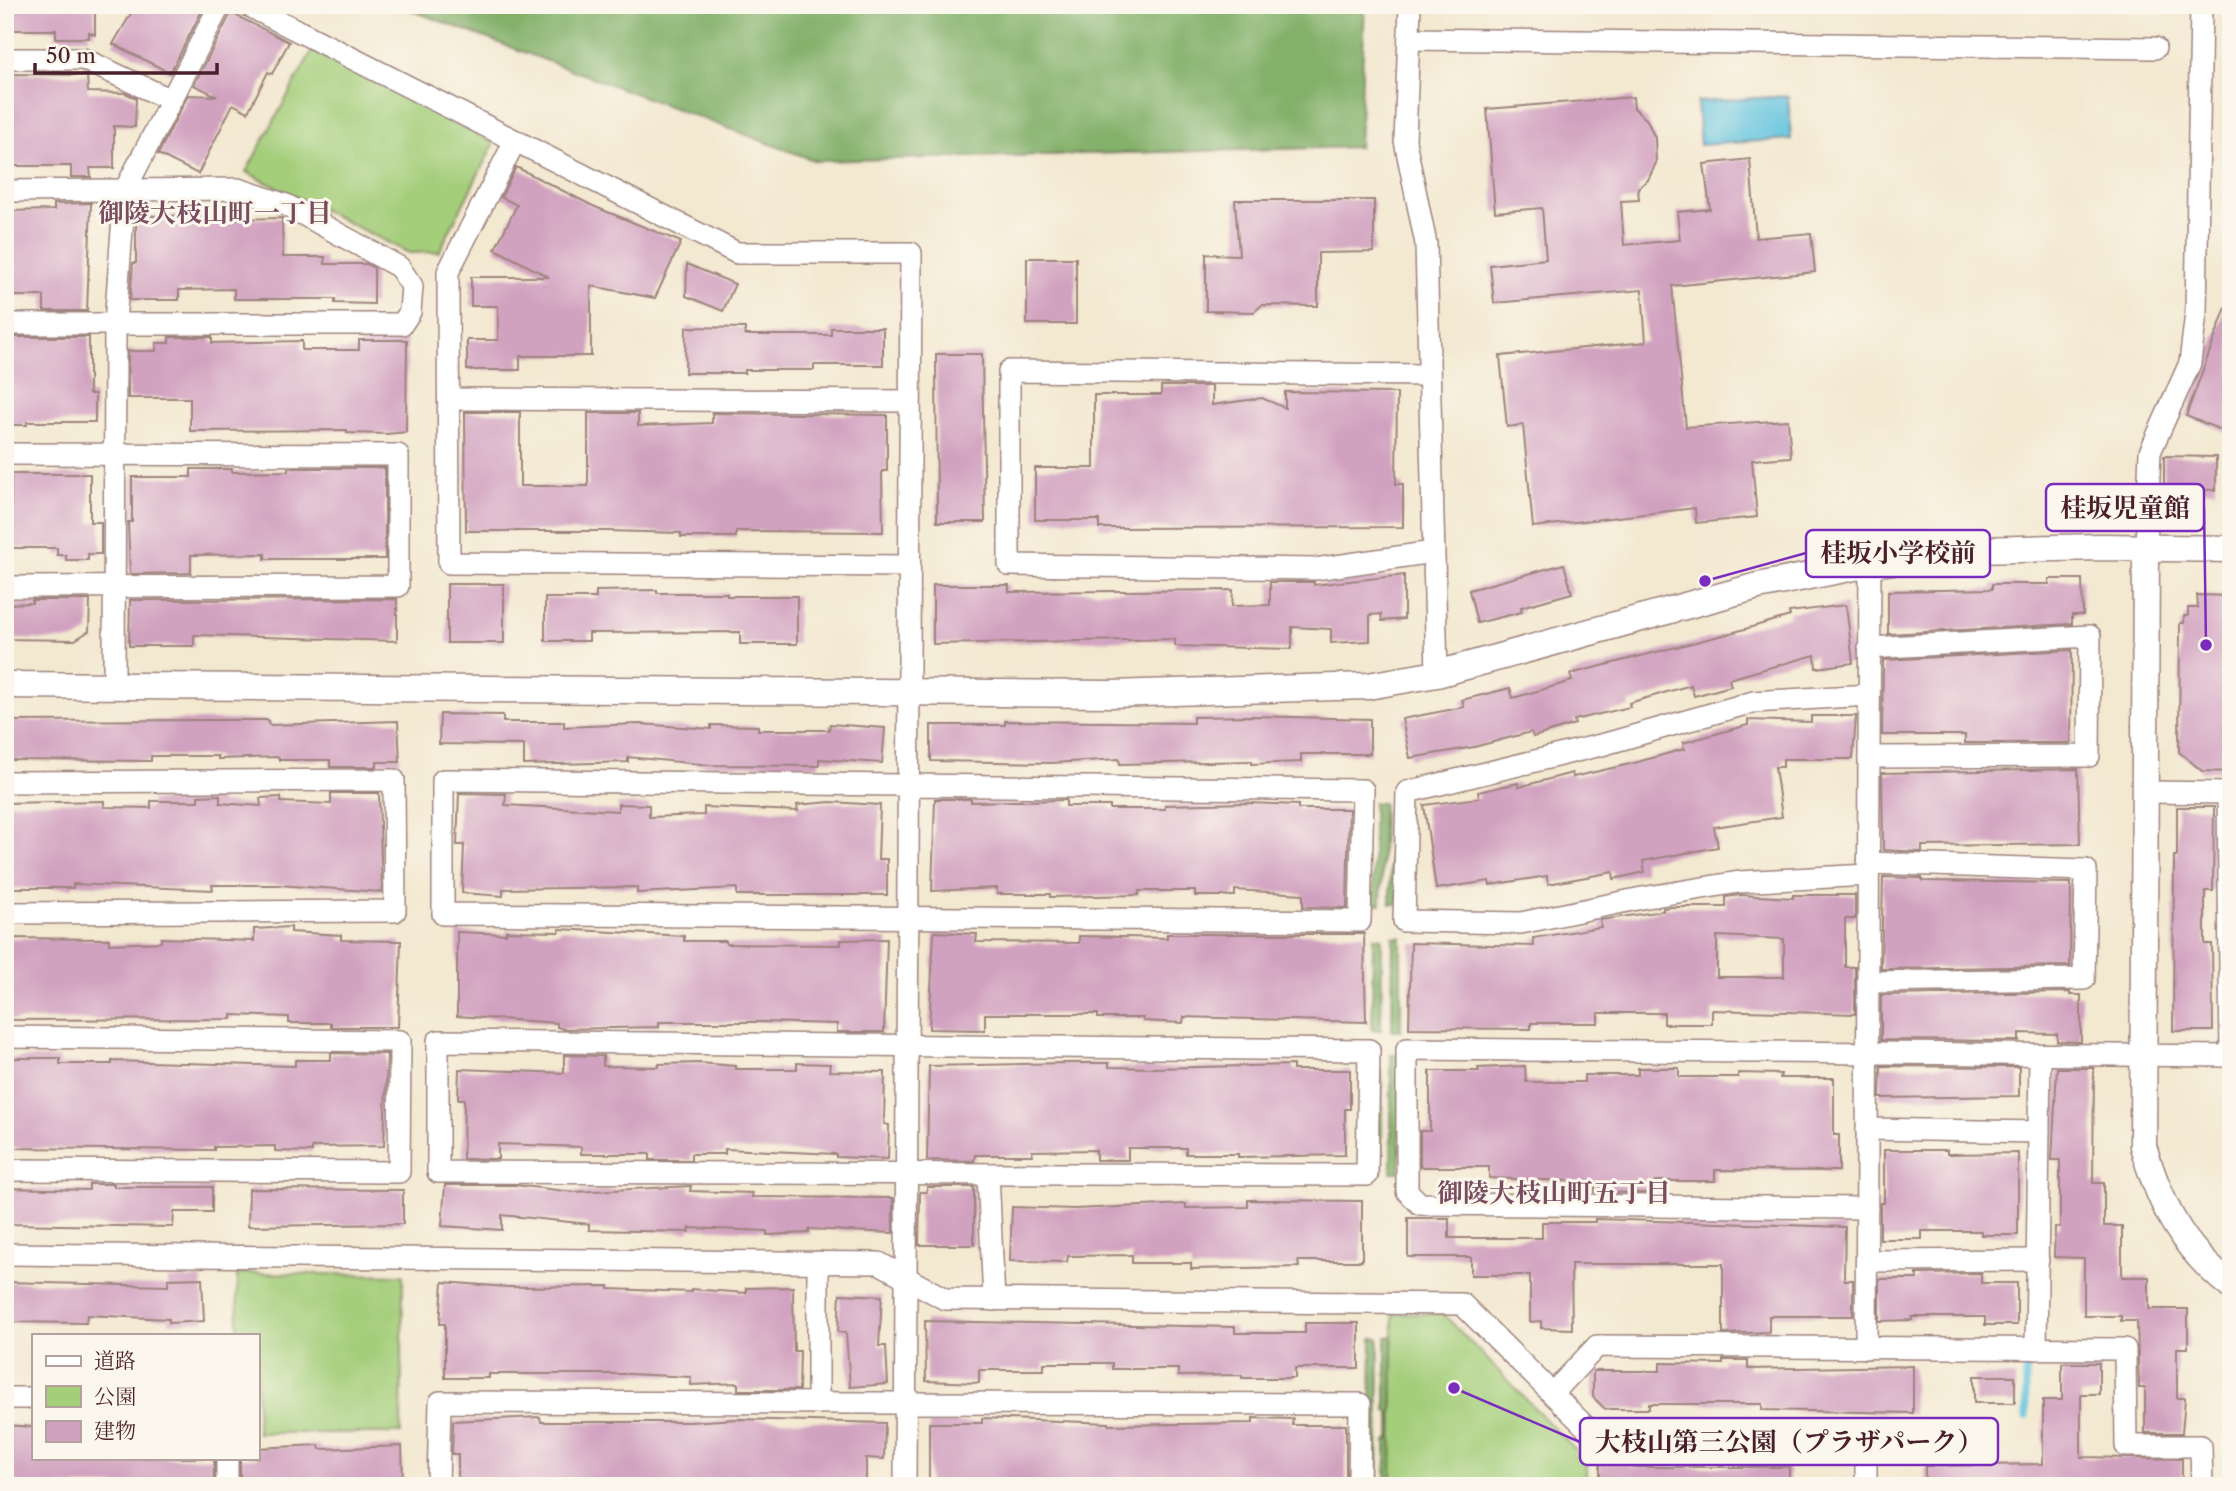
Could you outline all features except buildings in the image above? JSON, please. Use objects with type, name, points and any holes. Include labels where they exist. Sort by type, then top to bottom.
[{"type":"street","points":[[114,685],[115,324],[125,190],[220,5]]},
{"type":"street","points":[[247,5],[737,253],[911,253],[905,1486]]},
{"type":"street","points":[[1410,5],[1405,141],[1426,244],[1427,374],[1437,674]]},
{"type":"street","points":[[2201,5],[2196,313],[2190,363],[2150,452],[2146,548],[2143,1146],[2156,1190],[2181,1237],[2205,1266],[2231,1286]]},
{"type":"street","points":[[1409,39],[2155,48]]},
{"type":"street","points":[[5,58],[83,58],[171,100]]},
{"type":"street","points":[[515,141],[448,272],[449,563],[909,566]]},
{"type":"street","points":[[5,191],[238,189],[286,205],[400,267],[412,286],[410,312],[402,324],[5,324]]},
{"type":"street","points":[[1427,374],[1009,370],[1009,565],[1315,569],[1433,552]]},
{"type":"street","points":[[449,399],[910,401]]},
{"type":"street","points":[[5,454],[398,455],[398,586],[5,587]]},
{"type":"street","points":[[5,685],[1111,694],[1368,686],[1437,674],[1758,586],[1870,564],[1976,550],[2231,549]]},
{"type":"street","points":[[1866,1348],[1870,564]]},
{"type":"street","points":[[1869,648],[2090,636],[2088,756],[1869,757]]},
{"type":"street","points":[[1868,982],[2084,979],[2086,870],[1868,869],[1739,882],[1521,923],[1404,921],[1407,792],[1605,744],[1753,702],[1869,695]]},
{"type":"street","points":[[443,779],[908,785],[1363,790],[1360,921],[443,914],[443,779]]},
{"type":"street","points":[[5,782],[394,780],[395,911],[5,913]]},
{"type":"street","points":[[1867,1208],[1420,1204],[1407,1191],[1407,1049],[2231,1056],[2229,793],[2145,792]]},
{"type":"street","points":[[5,1037],[400,1041],[400,1172],[5,1170]]},
{"type":"street","points":[[438,1041],[907,1046],[1369,1050],[1367,1175],[438,1172],[438,1041]]},
{"type":"street","points":[[2036,1349],[2040,1055]]},
{"type":"street","points":[[1867,1129],[2039,1132]]},
{"type":"street","points":[[988,1174],[993,1300]]},
{"type":"street","points":[[5,1254],[879,1263],[945,1299],[1461,1304],[1605,1446],[1866,1444],[1866,1486]]},
{"type":"street","points":[[1867,1261],[2038,1260]]},
{"type":"street","points":[[818,1262],[818,1403]]},
{"type":"street","points":[[1553,1393],[1597,1346],[2125,1349],[2126,1446],[2201,1446],[2202,1486]]},
{"type":"street","points":[[5,1398],[32,1398]]},
{"type":"street","points":[[438,1486],[440,1402],[1360,1404],[1359,1486]]},
{"type":"street","points":[[227,1460],[228,1486]]},
{"type":"green space","points":[[397,5],[1365,5],[1359,147],[816,161]]},
{"type":"green space","points":[[312,51],[494,143],[439,252],[409,253],[246,172]]},
{"type":"green space","points":[[1373,803],[1383,803],[1381,904],[1373,904]]},
{"type":"green space","points":[[1390,803],[1400,803],[1398,904],[1390,904]]},
{"type":"green space","points":[[1373,937],[1382,938],[1381,1030],[1372,1030]]},
{"type":"green space","points":[[1393,937],[1401,937],[1401,1030],[1392,1030]]},
{"type":"green space","points":[[1391,1055],[1400,1055],[1400,1172],[1391,1172]]},
{"type":"green space","points":[[1373,1071],[1382,1071],[1382,1172],[1373,1172]]},
{"type":"green space","points":[[237,1273],[403,1275],[401,1433],[259,1433],[259,1334],[238,1334]]},
{"type":"green space","points":[[1393,1314],[1443,1314],[1586,1461],[1586,1486],[1392,1486]]},
{"type":"green space","points":[[1393,1336],[1392,1486],[1386,1486],[1386,1441],[1390,1439],[1390,1413],[1386,1410],[1386,1337]]},
{"type":"green space","points":[[1372,1338],[1379,1338],[1378,1486],[1370,1486]]},
{"type":"water","points":[[1788,96],[1791,139],[1700,145],[1697,102]]},
{"type":"waterway","points":[[2026,1361],[2026,1417]]},
{"type":"place","name":"桂坂小学校前","points":[[1705,581]]},
{"type":"place","name":"桂坂児童館","points":[[2206,645]]},
{"type":"place","name":"大枝山第三公園（プラザパーク）","points":[[1454,1388]]},
{"type":"district","name":"御陵大枝山町一丁目","points":[[215,213]]},
{"type":"district","name":"御陵大枝山町五丁目","points":[[1554,1193]]}]
